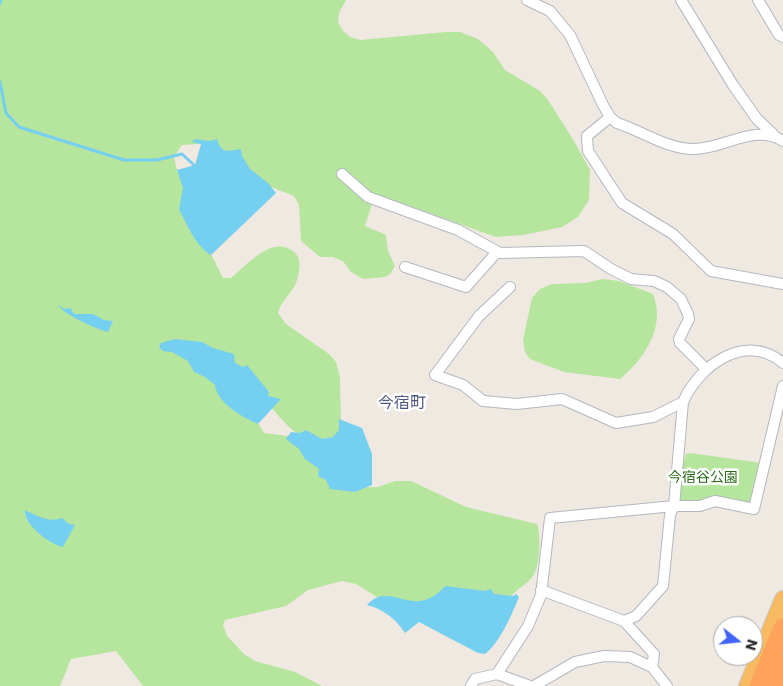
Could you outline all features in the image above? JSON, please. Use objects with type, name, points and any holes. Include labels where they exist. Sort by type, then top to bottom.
[{"type":"highway","points":[[747,686],[783,599]]},
{"type":"highway","points":[[759,686],[783,628]]},
{"type":"highway","points":[[774,686],[783,664]]},
{"type":"highway","points":[[780,686],[783,678]]},
{"type":"street","points":[[527,0],[550,12],[570,35],[610,117],[617,123],[681,148],[695,150],[756,134],[772,134]]},
{"type":"street","points":[[681,0],[733,86],[757,120],[783,141]]},
{"type":"street","points":[[758,0],[779,35],[783,37]]},
{"type":"street","points":[[610,117],[587,136],[588,151],[622,203],[674,234],[710,271],[783,284]]},
{"type":"street","points":[[342,174],[368,197],[458,230],[497,252],[584,251],[611,269],[631,278],[654,281],[667,287],[681,299],[688,314],[689,320],[680,343],[705,368]]},
{"type":"street","points":[[405,267],[466,287],[497,252]]},
{"type":"street","points":[[510,287],[479,316],[435,375],[463,385],[483,401],[517,404],[562,399],[616,423],[653,418],[683,402]]},
{"type":"street","points":[[624,620],[636,616],[663,586],[670,515],[674,506],[683,402],[705,368],[738,350],[772,354],[783,364]]},
{"type":"street","points":[[497,674],[528,626],[541,590],[550,518],[674,506],[700,506],[715,501],[754,509],[783,386]]},
{"type":"street","points":[[541,590],[624,620],[654,654],[652,667]]},
{"type":"street","points":[[471,686],[475,679],[497,674],[532,686],[575,662],[604,656],[630,657],[652,667],[667,686]]},
{"type":"green space","points":[[0,0],[346,0],[339,13],[338,22],[343,31],[350,37],[360,40],[460,32],[478,39],[493,52],[505,70],[540,91],[548,100],[590,170],[589,200],[578,217],[562,227],[523,235],[496,237],[387,198],[377,198],[371,207],[365,226],[386,235],[388,251],[395,266],[390,274],[385,277],[363,279],[351,272],[343,261],[333,257],[320,257],[301,241],[299,205],[294,196],[266,185],[223,153],[214,143],[182,145],[174,157],[176,167],[209,250],[223,278],[231,278],[268,249],[285,247],[293,251],[299,261],[298,276],[278,313],[286,324],[329,354],[336,362],[340,378],[341,428],[335,438],[313,439],[298,434],[271,407],[255,418],[264,433],[295,437],[348,488],[378,487],[395,481],[411,481],[466,507],[537,524],[539,550],[535,572],[531,579],[510,598],[441,596],[413,605],[380,599],[356,584],[342,581],[308,590],[286,606],[225,620],[223,625],[227,636],[244,654],[255,661],[295,672],[322,686],[143,686],[116,651],[71,659],[60,686],[0,686]]},
{"type":"green space","points":[[603,279],[619,281],[653,294],[657,318],[655,330],[651,341],[638,362],[620,379],[564,372],[530,359],[525,352],[523,340],[532,298],[540,289],[552,284],[585,283]]},
{"type":"green space","name":"今宿谷公園","points":[[686,454],[762,463],[752,502],[681,503],[678,500],[681,471]]},
{"type":"water","points":[[195,139],[209,141],[217,139],[221,148],[226,151],[241,149],[242,156],[250,169],[268,183],[276,193],[211,255],[201,247],[179,209],[183,188],[177,170],[195,165],[201,144],[192,142]]},
{"type":"water","points":[[59,305],[64,309],[70,308],[74,314],[93,314],[104,320],[113,321],[108,332],[103,331],[65,312]]},
{"type":"water","points":[[175,339],[202,342],[213,348],[234,354],[235,363],[243,367],[247,365],[269,392],[268,396],[281,399],[258,424],[245,417],[231,409],[220,398],[215,385],[205,377],[194,372],[188,361],[172,352],[163,351],[159,347],[161,343]]},
{"type":"water","points":[[339,419],[362,428],[372,454],[372,485],[355,492],[330,489],[326,480],[318,476],[319,469],[305,459],[299,449],[286,439],[291,432],[300,433],[306,430],[322,439],[333,437],[339,430]]},
{"type":"water","points":[[25,510],[52,520],[62,518],[69,524],[75,525],[63,547],[51,542],[38,533],[29,522]]},
{"type":"water","points":[[445,586],[485,591],[491,589],[494,594],[513,596],[516,594],[519,597],[501,636],[485,654],[478,653],[419,622],[405,633],[389,615],[367,605],[376,598],[385,596],[413,601],[423,600],[434,596]]},
{"type":"waterway","points":[[0,82],[6,113],[19,127],[124,160],[157,160],[182,154],[195,166]]},
{"type":"district","name":"今宿町","points":[[402,404]]}]
